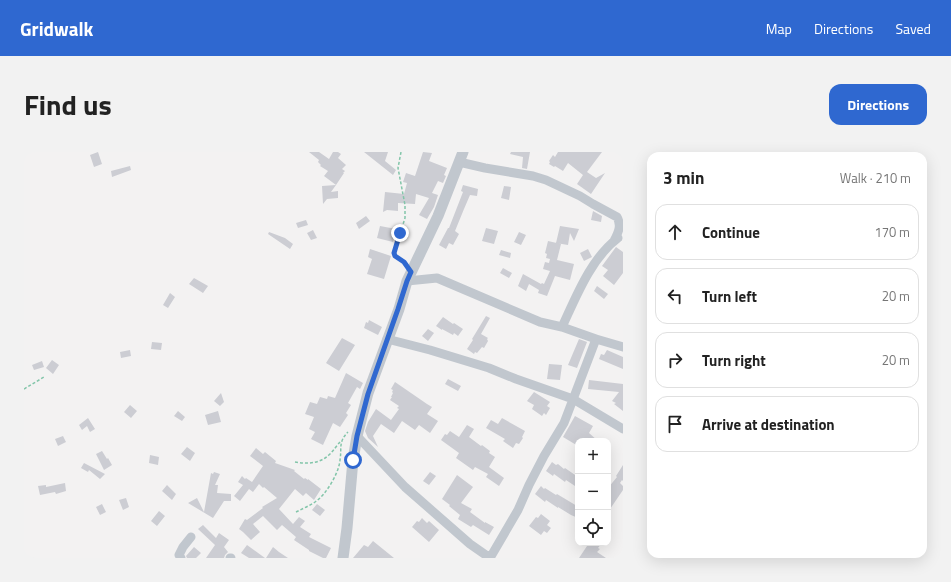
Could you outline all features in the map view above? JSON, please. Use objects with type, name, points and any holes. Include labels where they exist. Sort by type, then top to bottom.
[{"type":"street","points":[[343,558],[348,528],[353,460],[353,433],[409,276],[438,216],[461,157],[485,168],[540,178],[580,196],[617,217],[620,227],[614,241]]},
{"type":"street","points":[[562,327],[586,278],[598,258],[623,234]]},
{"type":"street","points":[[409,276],[437,278],[540,322],[562,327],[623,347]]},
{"type":"street","points":[[387,339],[489,368],[573,399],[623,429]]},
{"type":"street","points":[[353,433],[405,487],[470,544],[490,558],[518,510],[544,456],[564,423],[596,339]]},
{"type":"street","points":[[181,558],[179,555],[191,537]]},
{"type":"path","points":[[401,152],[398,168],[405,205],[405,218],[394,253],[395,256],[404,262],[409,276]]},
{"type":"path","points":[[24,389],[44,377]]},
{"type":"path","points":[[294,462],[311,464],[324,460],[344,436],[353,433]]},
{"type":"path","points":[[296,512],[316,501],[332,480],[338,470],[342,440]]},
{"type":"building","points":[[98,152],[102,164],[94,167],[90,155]]},
{"type":"building","points":[[309,152],[319,152],[329,159],[333,152],[338,152],[341,154],[338,158],[346,165],[342,169],[345,171],[344,173],[336,185],[324,176],[328,171],[320,166],[321,165],[318,162],[319,160]]},
{"type":"building","points":[[364,152],[388,152],[385,161],[396,170],[393,175]]},
{"type":"building","points":[[423,152],[432,153],[429,161],[447,168],[443,183],[438,181],[432,193],[438,195],[434,207],[427,219],[419,215],[429,198],[416,194],[415,204],[398,203],[398,211],[387,210],[383,212],[385,192],[404,194],[407,183],[403,182],[406,173],[415,176]]},
{"type":"building","points":[[511,152],[530,152],[527,169],[522,168],[523,157],[510,154]]},
{"type":"building","points":[[558,152],[602,152],[587,172],[596,178],[605,173],[591,194],[577,184],[583,175],[568,163],[563,171],[549,164],[549,161],[553,155],[555,157]]},
{"type":"building","points":[[130,166],[131,170],[112,177],[111,171]]},
{"type":"building","points":[[336,185],[331,192],[338,191],[338,198],[327,199],[323,204],[322,186]]},
{"type":"building","points":[[463,185],[478,189],[477,196],[470,195],[455,231],[459,234],[453,245],[449,243],[446,249],[439,245],[449,228],[463,192],[461,191]]},
{"type":"building","points":[[504,186],[511,187],[509,200],[501,198]]},
{"type":"building","points":[[593,211],[602,216],[601,222],[591,220]]},
{"type":"building","points":[[366,216],[370,221],[359,229],[356,223]]},
{"type":"building","points":[[306,220],[308,225],[298,228],[296,223]]},
{"type":"building","points":[[380,226],[396,229],[393,242],[377,238]]},
{"type":"building","points":[[560,226],[579,229],[574,241],[570,233],[568,245],[556,243]]},
{"type":"building","points":[[486,228],[498,231],[494,244],[482,241]]},
{"type":"building","points":[[313,230],[317,238],[311,240],[307,233]]},
{"type":"building","points":[[269,232],[285,238],[293,244],[290,249],[268,234]]},
{"type":"building","points":[[519,232],[526,235],[521,245],[514,242]]},
{"type":"building","points":[[548,241],[561,244],[557,260],[574,264],[570,280],[555,276],[547,296],[538,293],[539,290],[529,284],[526,291],[518,286],[523,274],[541,284],[544,284],[550,271],[543,269],[545,262],[549,263],[550,259],[546,258],[547,254],[545,253]]},
{"type":"building","points":[[616,247],[623,252],[623,273],[614,285],[603,276],[608,270],[602,266]]},
{"type":"building","points":[[370,249],[391,256],[384,279],[367,274],[372,259],[368,257]]},
{"type":"building","points":[[588,249],[592,257],[584,261],[580,253]]},
{"type":"building","points":[[501,250],[511,253],[510,258],[499,255]]},
{"type":"building","points":[[503,268],[512,273],[509,278],[500,273]]},
{"type":"building","points":[[194,278],[208,286],[203,293],[189,284]]},
{"type":"building","points":[[597,286],[608,294],[604,299],[594,291]]},
{"type":"building","points":[[170,293],[175,297],[168,308],[163,305]]},
{"type":"building","points":[[486,316],[490,318],[481,334],[488,338],[488,341],[484,348],[482,347],[477,353],[475,352],[474,354],[467,349]]},
{"type":"building","points":[[443,317],[463,329],[458,336],[436,326]]},
{"type":"building","points":[[369,320],[382,327],[378,335],[364,328],[366,322],[368,323]]},
{"type":"building","points":[[428,329],[434,333],[428,341],[422,336]]},
{"type":"building","points":[[342,338],[355,345],[339,371],[326,363]]},
{"type":"building","points":[[579,339],[587,342],[577,368],[568,365]]},
{"type":"building","points":[[152,342],[162,343],[161,350],[151,349]]},
{"type":"building","points":[[130,350],[131,356],[121,358],[120,352]]},
{"type":"building","points":[[607,350],[623,357],[623,369],[599,359],[601,354],[604,355]]},
{"type":"building","points":[[52,360],[59,365],[53,374],[46,368]]},
{"type":"building","points":[[42,361],[44,367],[34,370],[32,365]]},
{"type":"building","points":[[549,364],[562,365],[560,380],[547,379]]},
{"type":"building","points":[[346,373],[363,383],[360,389],[357,387],[348,403],[351,405],[346,413],[348,415],[340,427],[333,423],[323,445],[311,439],[315,432],[309,429],[314,417],[305,414],[310,402],[317,404],[320,397],[327,399],[328,396],[335,398]]},
{"type":"building","points":[[448,379],[461,386],[458,391],[445,384]]},
{"type":"building","points":[[589,380],[623,384],[623,411],[614,404],[616,403],[612,401],[619,392],[588,389]]},
{"type":"building","points":[[395,382],[432,407],[427,414],[438,421],[430,433],[419,425],[415,430],[402,421],[394,433],[381,424],[373,436],[378,447],[368,438],[365,431],[368,422],[376,409],[391,420],[399,409],[397,408],[399,406],[390,400],[393,393],[393,390],[391,389]]},
{"type":"building","points":[[534,392],[550,402],[547,406],[550,408],[546,415],[544,413],[542,416],[532,409],[534,405],[527,401]]},
{"type":"building","points":[[221,393],[224,402],[220,406],[214,401]]},
{"type":"building","points":[[130,405],[137,411],[131,418],[124,412]]},
{"type":"building","points":[[178,411],[185,417],[182,421],[174,416]]},
{"type":"building","points":[[218,411],[221,422],[208,425],[205,415]]},
{"type":"building","points":[[575,416],[593,426],[589,433],[595,438],[575,438],[575,444],[563,437]]},
{"type":"building","points":[[88,418],[95,429],[90,432],[87,426],[82,430],[79,425]]},
{"type":"building","points":[[502,418],[525,431],[519,444],[516,443],[513,448],[503,441],[505,439],[486,428],[491,420],[498,424]]},
{"type":"building","points":[[467,425],[474,429],[469,437],[490,451],[489,453],[495,457],[489,467],[504,478],[499,486],[486,477],[488,474],[475,467],[473,470],[456,458],[459,453],[441,440],[445,434],[447,435],[450,431],[459,437]]},
{"type":"building","points":[[63,436],[66,442],[58,446],[55,439]]},
{"type":"building","points":[[187,447],[195,453],[190,461],[181,454]]},
{"type":"building","points":[[256,448],[263,454],[265,452],[276,461],[275,463],[295,470],[294,471],[304,479],[308,479],[321,489],[314,500],[306,493],[303,496],[295,489],[279,509],[293,524],[299,517],[305,521],[300,527],[311,534],[309,537],[331,548],[326,558],[309,551],[294,540],[296,537],[282,525],[277,530],[263,516],[253,524],[260,532],[251,540],[239,529],[245,519],[247,520],[263,508],[262,507],[277,498],[259,484],[253,492],[249,489],[240,501],[234,496],[243,485],[238,482],[242,476],[252,482],[263,466],[250,456]]},
{"type":"building","points":[[102,451],[112,465],[104,470],[96,454]]},
{"type":"building","points":[[150,455],[159,457],[158,465],[149,463]]},
{"type":"building","points":[[552,462],[556,465],[558,464],[575,475],[575,486],[566,480],[565,482],[554,474],[553,476],[546,471]]},
{"type":"building","points":[[84,463],[105,474],[100,479],[89,470],[88,472],[81,468]]},
{"type":"building","points":[[623,465],[623,481],[622,480],[620,483],[623,486],[623,490],[611,508],[611,484],[617,477],[616,476]]},
{"type":"building","points":[[214,472],[220,474],[215,485],[218,485],[217,493],[231,494],[231,501],[224,501],[213,518],[188,503],[197,498],[204,512],[211,473],[213,474]]},
{"type":"building","points":[[430,472],[436,476],[429,485],[423,481]]},
{"type":"building","points":[[457,475],[473,487],[461,503],[472,509],[470,512],[485,523],[494,527],[489,535],[473,525],[471,527],[458,519],[460,515],[442,499]]},
{"type":"building","points":[[65,483],[66,491],[56,494],[55,492],[40,495],[38,486],[46,485],[46,487]]},
{"type":"building","points":[[167,485],[176,494],[172,500],[162,491]]},
{"type":"building","points":[[541,486],[556,495],[557,494],[575,505],[575,517],[546,500],[545,502],[535,494]]},
{"type":"building","points":[[126,498],[129,507],[123,510],[119,500]]},
{"type":"building","points":[[102,504],[106,512],[100,515],[96,507]]},
{"type":"building","points":[[317,504],[325,510],[320,516],[312,510]]},
{"type":"building","points":[[159,511],[165,516],[157,526],[151,521]]},
{"type":"building","points":[[541,514],[550,521],[547,525],[551,528],[547,533],[544,531],[541,535],[529,526],[536,517],[538,518]]},
{"type":"building","points":[[422,518],[427,523],[429,521],[439,530],[429,542],[412,527]]},
{"type":"building","points":[[203,525],[216,538],[219,533],[229,540],[224,547],[228,552],[224,558],[206,558],[215,545],[198,529]]},
{"type":"building","points":[[373,541],[394,558],[353,558],[364,545],[368,547]]},
{"type":"building","points":[[247,545],[265,558],[249,558],[241,553]]},
{"type":"building","points":[[587,546],[600,546],[598,548],[600,549],[597,552],[606,558],[579,558]]},
{"type":"building","points":[[194,547],[201,553],[196,558],[187,558],[186,556]]},
{"type":"building","points":[[273,547],[279,552],[288,558],[266,558]]},
{"type":"route","points":[[353,460],[357,436],[368,394],[411,272],[404,262],[395,256],[394,253],[400,233]]}]
